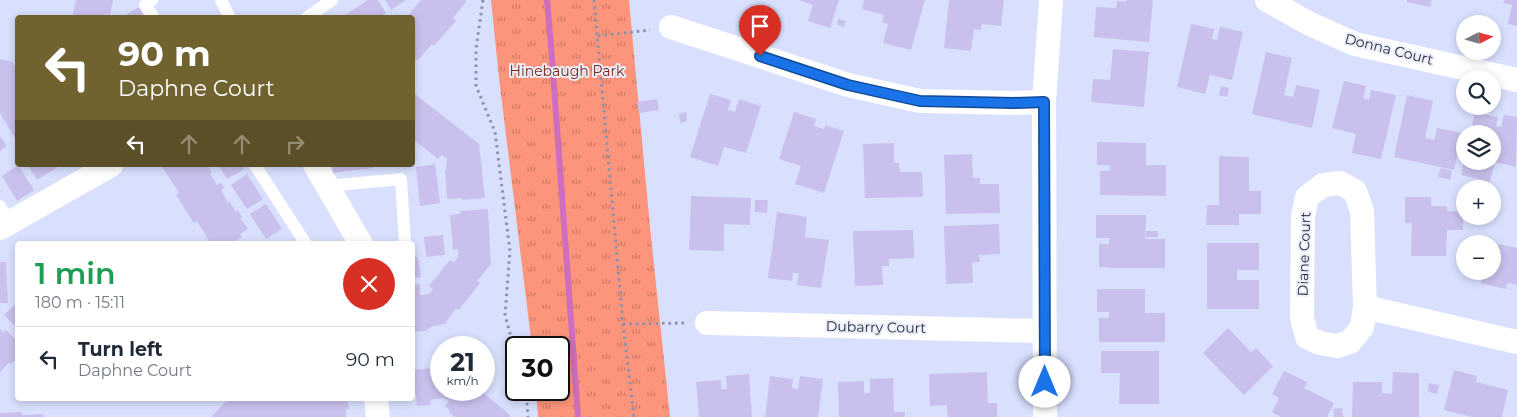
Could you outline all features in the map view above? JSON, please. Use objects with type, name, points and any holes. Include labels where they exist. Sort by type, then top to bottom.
[{"type":"street","points":[[1045,417],[1044,102],[1051,0]]},
{"type":"street","name":"Donna Court","points":[[1267,0],[1310,24],[1356,44],[1517,80]]},
{"type":"street","points":[[671,27],[848,85],[920,101],[1044,102]]},
{"type":"street","points":[[3,218],[107,167]]},
{"type":"street","points":[[316,167],[359,241]]},
{"type":"street","name":"Diane Court","points":[[1340,183],[1354,191],[1362,210],[1365,307],[1362,327],[1350,342],[1337,346],[1320,343],[1307,336],[1302,318],[1303,216],[1308,197],[1323,185],[1340,183]]},
{"type":"street","points":[[1365,307],[1517,342]]},
{"type":"street","name":"Dubarry Court","points":[[707,322],[1044,331]]},
{"type":"street","points":[[376,401],[378,417]]},
{"type":"lane","points":[[152,0],[145,5],[152,15]]},
{"type":"lane","points":[[221,0],[228,15]]},
{"type":"lane","points":[[310,15],[332,0]]},
{"type":"lane","points":[[256,167],[304,241]]},
{"type":"lane","points":[[327,186],[401,180],[405,241]]},
{"type":"path","points":[[483,0],[476,49],[476,86],[495,132],[510,251],[505,315],[511,336]]},
{"type":"path","points":[[594,0],[623,324],[634,417]]},
{"type":"path","points":[[598,36],[671,27]]},
{"type":"path","points":[[623,324],[707,322]]},
{"type":"path","points":[[527,401],[528,417]]},
{"type":"green space","name":"Hinebaugh Park","points":[[491,0],[629,0],[670,417],[538,417],[537,401],[570,401],[570,336],[531,336]]},
{"type":"building","points":[[76,0],[113,0],[110,15],[73,15]]},
{"type":"building","points":[[368,0],[378,0],[386,13],[383,15],[346,15]]},
{"type":"building","points":[[385,0],[406,0],[391,10]]},
{"type":"building","points":[[421,0],[466,0],[453,18],[456,21],[434,46],[432,44],[418,60],[415,60],[415,15],[408,15]]},
{"type":"building","points":[[799,0],[839,0],[830,28],[808,21],[813,5]]},
{"type":"building","points":[[864,0],[925,0],[911,50],[883,43],[888,24],[882,22],[884,15],[862,9]]},
{"type":"building","points":[[949,0],[1004,0],[1001,26],[982,24],[981,30],[974,29],[971,51],[944,48]]},
{"type":"building","points":[[1126,0],[1153,0],[1149,42],[1094,37],[1096,7],[1116,8],[1117,1],[1126,2]]},
{"type":"building","points":[[1407,0],[1432,0],[1430,7],[1407,2]]},
{"type":"building","points":[[1504,0],[1517,0],[1517,26],[1508,24],[1512,5],[1503,3]]},
{"type":"building","points":[[139,7],[143,15],[126,15]]},
{"type":"building","points":[[838,19],[846,21],[844,27],[837,25]]},
{"type":"building","points":[[1191,24],[1214,29],[1212,39],[1217,40],[1220,27],[1243,32],[1232,80],[1210,75],[1205,94],[1177,87]]},
{"type":"building","points":[[1113,49],[1149,52],[1144,107],[1091,102],[1093,79],[1110,80]]},
{"type":"building","points":[[1266,52],[1292,58],[1284,95],[1293,97],[1296,85],[1320,90],[1312,128],[1252,114]]},
{"type":"building","points":[[0,59],[12,62],[15,66],[15,138],[0,113]]},
{"type":"building","points":[[1344,81],[1366,86],[1363,98],[1369,100],[1371,90],[1396,95],[1381,159],[1352,153],[1356,134],[1332,128]]},
{"type":"building","points":[[1221,86],[1229,88],[1227,97],[1219,95]]},
{"type":"building","points":[[710,94],[731,100],[728,110],[735,112],[739,99],[761,106],[746,153],[724,147],[718,166],[690,157]]},
{"type":"building","points":[[415,95],[479,144],[485,198],[447,199],[445,171],[447,159],[442,155],[438,159],[415,140]]},
{"type":"building","points":[[1407,95],[1433,101],[1425,138],[1434,140],[1437,128],[1456,132],[1456,161],[1454,170],[1394,157]]},
{"type":"building","points":[[657,99],[659,110],[639,113],[637,102]]},
{"type":"building","points":[[686,112],[687,121],[680,123],[679,114]]},
{"type":"building","points":[[794,112],[816,119],[814,126],[824,129],[825,125],[844,131],[824,193],[795,184],[801,166],[779,159]]},
{"type":"building","points":[[1474,115],[1498,117],[1496,125],[1472,125]]},
{"type":"building","points":[[1504,115],[1517,117],[1516,167],[1501,163],[1501,127]]},
{"type":"building","points":[[0,136],[7,146],[0,151]]},
{"type":"building","points":[[1097,142],[1146,143],[1146,165],[1166,165],[1166,196],[1100,195],[1100,171],[1110,171],[1110,165],[1097,165]]},
{"type":"building","points":[[894,143],[894,163],[899,163],[900,172],[922,172],[923,197],[865,198],[863,144]]},
{"type":"building","points":[[972,154],[973,178],[980,178],[980,184],[999,184],[1000,213],[946,214],[944,155]]},
{"type":"building","points":[[1219,156],[1249,157],[1249,191],[1261,191],[1261,214],[1239,214],[1239,225],[1206,225],[1207,205],[1219,205]]},
{"type":"building","points":[[435,164],[440,203],[420,206],[416,167]]},
{"type":"building","points":[[15,167],[19,167],[34,190],[17,201],[2,176]]},
{"type":"building","points":[[29,167],[58,167],[37,180]]},
{"type":"building","points":[[162,167],[208,167],[217,185],[221,183],[224,188],[221,190],[228,203],[230,202],[236,212],[238,210],[242,217],[240,218],[248,229],[240,234],[242,237],[235,241],[209,241],[197,221],[194,223],[176,195],[179,193]]},
{"type":"building","points":[[219,167],[243,167],[244,169],[227,179]]},
{"type":"building","points":[[332,167],[373,168],[333,173]]},
{"type":"building","points":[[1441,168],[1452,171],[1450,180],[1438,177]]},
{"type":"building","points":[[1462,170],[1493,170],[1490,180],[1461,175]]},
{"type":"building","points":[[247,174],[263,199],[247,209],[231,185]]},
{"type":"building","points":[[691,196],[751,198],[750,225],[724,224],[724,251],[689,250]]},
{"type":"building","points":[[1405,197],[1431,197],[1431,206],[1447,206],[1447,211],[1456,212],[1456,225],[1463,225],[1463,230],[1447,230],[1446,256],[1411,256],[1412,223],[1405,223]]},
{"type":"building","points":[[755,200],[768,200],[767,213],[755,212]]},
{"type":"building","points":[[266,204],[282,229],[266,239],[250,214]]},
{"type":"building","points":[[488,209],[491,264],[477,281],[480,283],[459,310],[456,308],[445,324],[433,326],[425,331],[415,332],[415,285],[420,284],[420,295],[429,294],[433,289],[429,286],[450,260],[454,263],[458,257],[458,249],[453,250],[450,215],[460,214],[460,211]]},
{"type":"building","points":[[777,212],[807,217],[805,237],[829,240],[821,288],[797,285],[799,273],[793,273],[792,281],[768,278]]},
{"type":"building","points":[[1096,215],[1146,215],[1145,239],[1165,239],[1165,268],[1099,267],[1099,244],[1109,244],[1109,238],[1096,238]]},
{"type":"building","points":[[999,224],[1000,254],[979,255],[980,262],[972,262],[973,283],[946,284],[944,226]]},
{"type":"building","points":[[913,230],[914,258],[889,259],[889,266],[882,266],[883,285],[855,286],[853,231]]},
{"type":"building","points":[[1146,231],[1158,231],[1158,237],[1146,237]]},
{"type":"building","points":[[443,235],[445,255],[426,257],[424,237]]},
{"type":"building","points":[[1207,243],[1259,243],[1259,270],[1237,270],[1237,280],[1259,280],[1259,309],[1207,309]]},
{"type":"building","points":[[1501,244],[1517,248],[1517,285],[1507,283],[1506,289],[1481,283],[1482,280],[1501,280]]},
{"type":"building","points":[[418,257],[421,277],[415,278],[415,258]]},
{"type":"building","points":[[0,262],[6,262],[8,303],[0,303]]},
{"type":"building","points":[[1097,289],[1145,289],[1145,313],[1165,313],[1165,342],[1099,342],[1099,318],[1109,318],[1109,312],[1097,312]]},
{"type":"building","points":[[15,304],[15,326],[4,315]]},
{"type":"building","points":[[1228,328],[1251,352],[1256,348],[1273,366],[1244,395],[1203,353]]},
{"type":"building","points":[[0,329],[3,333],[6,330],[15,339],[15,361],[11,364],[9,363],[0,372]]},
{"type":"building","points":[[1101,351],[1159,351],[1159,404],[1119,404],[1120,373],[1101,373]]},
{"type":"building","points":[[430,368],[431,405],[417,406],[415,370]]},
{"type":"building","points":[[1454,370],[1477,376],[1476,382],[1508,390],[1502,417],[1472,417],[1444,410]]},
{"type":"building","points":[[1284,371],[1307,382],[1304,388],[1334,403],[1327,417],[1281,417],[1272,412],[1279,398],[1272,394]]},
{"type":"building","points":[[987,372],[988,403],[997,403],[997,417],[948,417],[947,405],[930,406],[929,374]]},
{"type":"building","points":[[1393,372],[1419,373],[1419,417],[1352,417],[1353,382],[1382,382],[1382,393],[1392,394]]},
{"type":"building","points":[[749,374],[752,417],[699,417],[696,382],[721,380],[721,389],[727,389],[726,376]]},
{"type":"building","points":[[770,376],[793,379],[792,388],[798,389],[800,376],[823,379],[818,417],[765,417]]},
{"type":"building","points":[[893,378],[894,412],[905,412],[905,417],[839,417],[838,382],[864,381],[864,393],[870,393],[870,379]]},
{"type":"building","points":[[1429,383],[1439,385],[1437,394],[1428,392]]},
{"type":"building","points":[[226,401],[347,401],[349,409],[346,409],[346,417],[211,417]]},
{"type":"building","points":[[449,401],[493,401],[510,417],[455,417],[445,406]]},
{"type":"building","points":[[1342,408],[1343,417],[1334,417],[1333,409]]},
{"type":"building","points":[[22,412],[22,415],[42,414],[45,417],[0,417],[0,413]]},
{"type":"waterway","points":[[547,0],[578,417]]},
{"type":"route","points":[[760,56],[848,85],[920,101],[1044,102],[1045,382]]}]
